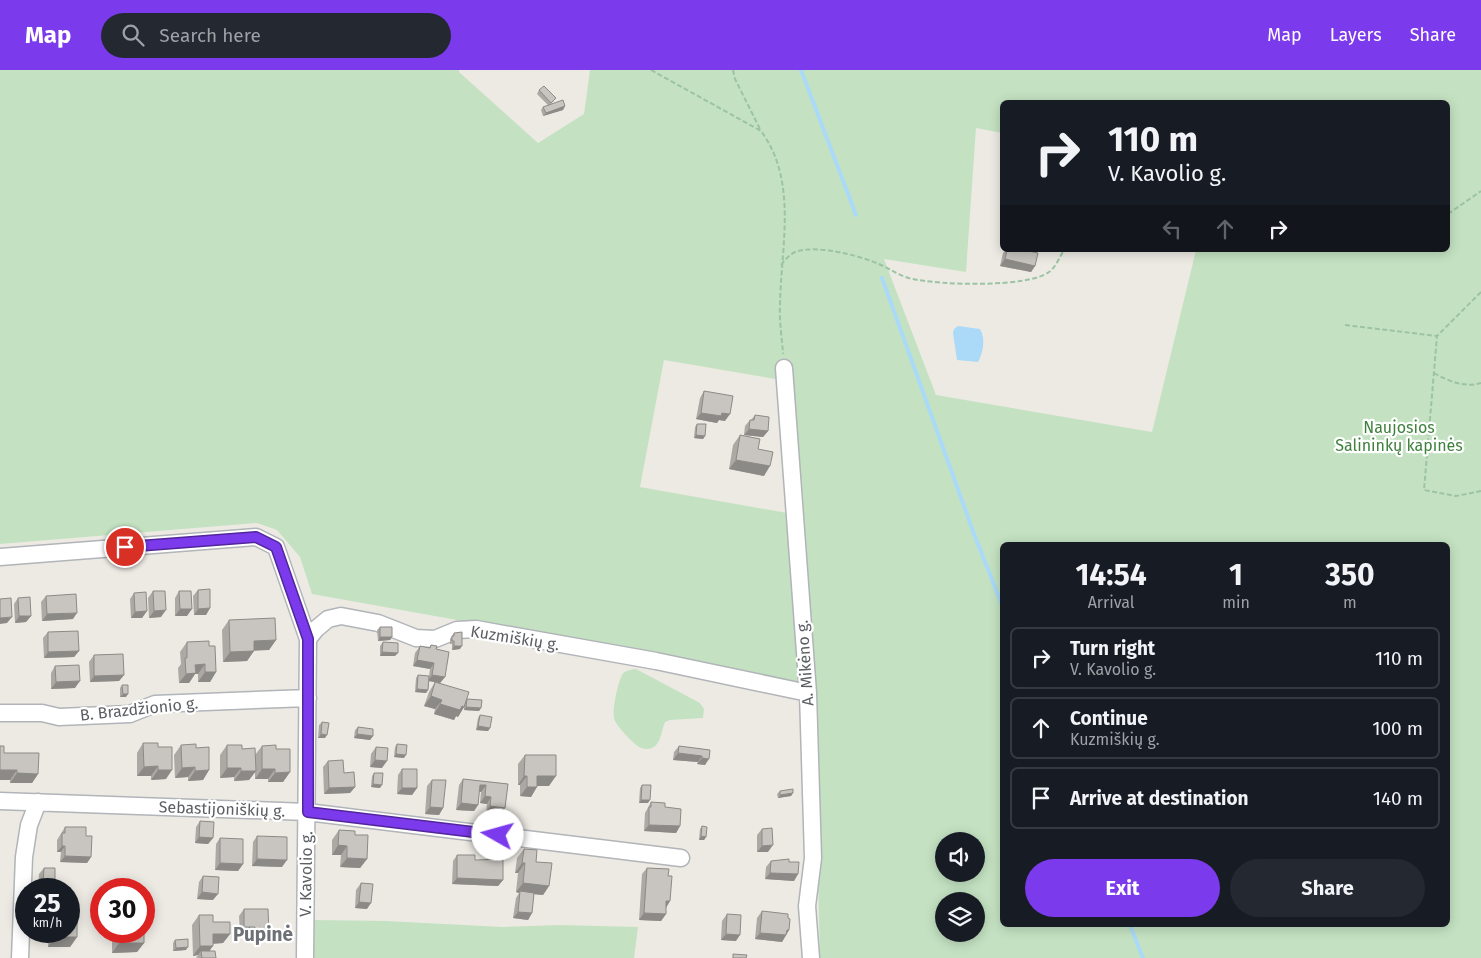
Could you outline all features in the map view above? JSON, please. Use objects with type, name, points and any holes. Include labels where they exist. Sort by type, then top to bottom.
[{"type":"street","name":"A. Mikėno g.","points":[[784,368],[808,693],[813,858],[807,906],[811,958]]},
{"type":"street","points":[[0,557],[256,537],[276,547],[308,639]]},
{"type":"street","name":"Kuzmiškių g.","points":[[308,639],[316,629],[328,620],[341,616],[378,623],[416,638],[435,639],[457,630],[476,629],[656,661],[808,693]]},
{"type":"street","name":"V. Kavolio g.","points":[[305,958],[308,812],[308,639]]},
{"type":"street","name":"B. Brazdžionio g.","points":[[0,713],[42,713],[58,717],[130,714],[155,704],[308,698]]},
{"type":"street","name":"Sebastijoniškių g.","points":[[0,801],[308,812],[681,858]]},
{"type":"street","points":[[20,958],[24,857],[29,825],[38,802]]},
{"type":"path","points":[[651,70],[762,131]]},
{"type":"path","points":[[733,70],[736,80],[762,131],[771,144],[783,188],[785,222],[779,307],[784,368]]},
{"type":"path","points":[[1450,213],[1481,191]]},
{"type":"path","points":[[781,265],[795,252],[819,250],[858,256],[913,279],[955,283],[986,283],[1030,280],[1041,277],[1055,267],[1063,252]]},
{"type":"path","points":[[1481,292],[1437,336],[1424,490],[1456,496],[1481,491]]},
{"type":"path","points":[[1345,325],[1437,336]]},
{"type":"path","points":[[1434,372],[1450,382],[1473,386],[1481,383]]},
{"type":"green space","name":"Naujosios Salininkų kapinės","points":[[0,70],[459,70],[538,143],[584,114],[590,70],[1481,70],[1481,958],[820,958],[813,684],[312,594],[300,557],[277,530],[257,523],[0,544]],"holes":[[[1000,100],[1450,100],[1450,252],[1196,252],[1152,432],[936,395],[884,259],[966,272],[976,128],[1000,133]],[[664,360],[793,382],[804,516],[640,487]]]},
{"type":"green space","points":[[636,669],[700,703],[704,709],[703,718],[665,722],[660,739],[655,746],[649,749],[639,747],[617,725],[614,718],[616,696],[622,675],[626,671]]},
{"type":"green space","points":[[314,920],[386,921],[503,927],[560,925],[638,927],[634,958],[313,958]]},
{"type":"water","points":[[958,326],[980,329],[983,337],[983,346],[978,362],[957,360],[953,333],[954,329]]},
{"type":"building","points":[[544,86],[556,98],[551,103],[539,90]]},
{"type":"building","points":[[563,100],[565,106],[546,113],[543,107]]},
{"type":"building","points":[[1007,252],[1038,253],[1035,266],[1005,259]]},
{"type":"building","points":[[704,391],[733,396],[730,414],[722,413],[721,416],[701,413]]},
{"type":"building","points":[[755,415],[769,417],[768,431],[749,429],[750,420],[754,420]]},
{"type":"building","points":[[697,424],[706,424],[705,436],[696,435]]},
{"type":"building","points":[[740,435],[760,439],[758,449],[773,452],[770,466],[736,460]]},
{"type":"building","points":[[210,589],[210,608],[198,609],[198,590]]},
{"type":"building","points":[[153,591],[165,591],[166,610],[154,611]]},
{"type":"building","points":[[179,591],[191,591],[192,609],[180,609]]},
{"type":"building","points":[[146,592],[147,611],[135,612],[134,593]]},
{"type":"building","points":[[76,594],[77,613],[47,614],[46,596]]},
{"type":"building","points":[[30,597],[31,616],[19,616],[18,598]]},
{"type":"building","points":[[11,598],[12,617],[0,618],[0,599]]},
{"type":"building","points":[[275,618],[276,640],[254,641],[254,651],[230,652],[229,620]]},
{"type":"building","points":[[380,627],[392,627],[392,637],[380,637]]},
{"type":"building","points":[[78,631],[79,651],[48,652],[48,632]]},
{"type":"building","points":[[462,632],[462,646],[454,646],[452,636],[454,636],[454,633]]},
{"type":"building","points":[[209,641],[209,646],[215,646],[216,672],[205,672],[205,664],[195,665],[196,673],[186,674],[187,642]]},
{"type":"building","points":[[383,642],[398,643],[398,653],[382,652]]},
{"type":"building","points":[[431,645],[437,646],[436,649],[449,652],[445,677],[432,675],[434,663],[417,660],[420,646],[430,648]]},
{"type":"building","points":[[123,654],[124,675],[94,676],[94,655]]},
{"type":"building","points":[[79,665],[80,681],[56,682],[55,666]]},
{"type":"building","points":[[418,675],[429,676],[428,690],[417,689]]},
{"type":"building","points":[[435,682],[469,692],[464,707],[462,706],[460,710],[440,704],[442,700],[431,696]]},
{"type":"building","points":[[122,685],[128,685],[128,694],[123,694]]},
{"type":"building","points":[[467,699],[482,700],[481,708],[466,707]]},
{"type":"building","points":[[480,715],[492,717],[490,728],[478,726]]},
{"type":"building","points":[[322,722],[329,723],[327,735],[321,734]]},
{"type":"building","points":[[358,727],[373,729],[373,736],[357,734]]},
{"type":"building","points":[[143,743],[158,743],[158,747],[172,747],[172,770],[158,770],[158,766],[144,767]]},
{"type":"building","points":[[196,744],[196,748],[209,747],[209,770],[195,771],[195,767],[182,768],[181,745]]},
{"type":"building","points":[[397,744],[407,745],[406,755],[396,754]]},
{"type":"building","points":[[227,745],[242,745],[242,749],[255,748],[256,771],[241,771],[241,768],[227,768]]},
{"type":"building","points":[[276,745],[276,749],[290,749],[290,772],[275,773],[275,769],[262,769],[262,746]]},
{"type":"building","points":[[0,746],[4,746],[4,753],[39,753],[38,774],[17,773],[17,770],[0,770]]},
{"type":"building","points":[[679,746],[710,750],[709,759],[702,758],[702,756],[678,753]]},
{"type":"building","points":[[376,747],[388,748],[387,761],[375,760]]},
{"type":"building","points":[[525,755],[556,755],[556,776],[537,776],[537,787],[527,787],[527,776],[524,776]]},
{"type":"building","points":[[343,760],[344,773],[354,772],[355,787],[329,788],[328,761]]},
{"type":"building","points":[[402,769],[417,769],[417,788],[402,788]]},
{"type":"building","points":[[374,773],[383,773],[382,785],[373,784]]},
{"type":"building","points":[[463,779],[508,784],[505,808],[490,806],[491,797],[485,796],[486,785],[480,785],[478,805],[461,803]]},
{"type":"building","points":[[432,780],[446,780],[443,808],[430,807]]},
{"type":"building","points":[[642,785],[651,785],[650,800],[641,800]]},
{"type":"building","points":[[793,789],[793,793],[780,795],[780,791]]},
{"type":"building","points":[[651,802],[665,803],[665,807],[681,809],[680,826],[649,825],[649,807],[651,807]]},
{"type":"building","points":[[200,821],[214,822],[213,838],[199,837]]},
{"type":"building","points":[[702,826],[707,827],[706,837],[701,836]]},
{"type":"building","points":[[65,827],[86,827],[86,836],[92,836],[91,857],[65,856],[65,846],[62,846],[62,833],[65,833]]},
{"type":"building","points":[[772,828],[773,845],[762,846],[762,829]]},
{"type":"building","points":[[339,830],[355,831],[355,835],[368,835],[367,859],[347,858],[347,846],[338,845]]},
{"type":"building","points":[[257,836],[287,837],[287,860],[257,859]]},
{"type":"building","points":[[220,838],[243,839],[243,864],[220,863]]},
{"type":"building","points":[[524,849],[537,850],[536,862],[552,863],[549,886],[523,883],[525,863],[522,863]]},
{"type":"building","points":[[457,855],[475,855],[475,860],[503,859],[503,880],[457,878]]},
{"type":"building","points":[[789,859],[789,862],[799,862],[798,874],[770,873],[771,861]]},
{"type":"building","points":[[44,868],[55,868],[55,878],[43,878]]},
{"type":"building","points":[[647,868],[669,869],[668,876],[672,876],[670,901],[666,901],[666,914],[644,913]]},
{"type":"building","points":[[203,876],[219,877],[218,894],[202,892]]},
{"type":"building","points":[[361,883],[373,884],[371,903],[359,902]]},
{"type":"building","points":[[520,891],[534,893],[532,913],[518,912]]},
{"type":"building","points":[[244,909],[268,909],[269,933],[255,933],[255,927],[244,927]]},
{"type":"building","points":[[762,911],[788,914],[790,919],[789,930],[787,930],[786,935],[760,933]]},
{"type":"building","points":[[727,914],[741,915],[740,935],[726,934]]},
{"type":"building","points":[[199,915],[213,915],[213,922],[230,922],[230,934],[213,934],[213,946],[200,946]]},
{"type":"building","points":[[188,939],[188,947],[176,948],[175,940]]},
{"type":"building","points":[[201,951],[215,951],[216,958],[202,958]]},
{"type":"building","points":[[733,954],[747,955],[746,958],[733,958]]},
{"type":"waterway","points":[[801,70],[856,215]]},
{"type":"waterway","points":[[882,278],[974,534],[1000,600]]},
{"type":"waterway","points":[[1131,927],[1143,958]]},
{"type":"district","name":"Pupinė","points":[[263,934]]},
{"type":"route","points":[[125,547],[256,537],[276,547],[308,639],[308,812],[498,835]]}]
